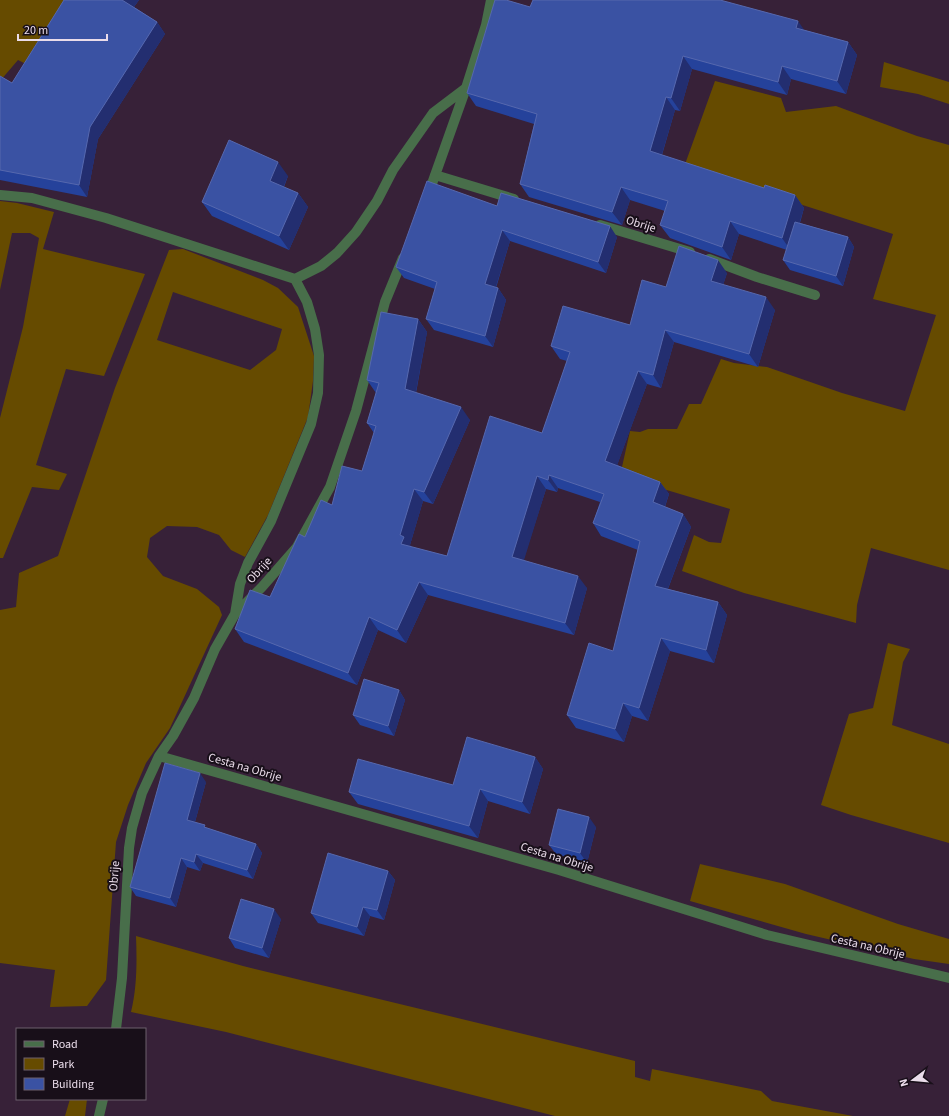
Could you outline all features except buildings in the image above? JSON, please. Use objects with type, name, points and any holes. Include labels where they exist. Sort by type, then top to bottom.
[{"type":"street","points":[[424,203],[466,88],[486,25],[491,0]]},
{"type":"street","points":[[0,195],[32,198],[106,218],[295,279],[321,266],[337,253],[356,232],[376,201],[392,170],[432,113],[466,88]]},
{"type":"street","points":[[435,175],[526,203]]},
{"type":"street","name":"Obrije","points":[[594,223],[692,253],[757,277],[815,295]]},
{"type":"street","name":"Obrije","points":[[116,1028],[122,978],[129,848],[132,828],[142,793],[159,756],[173,736],[194,698],[216,649],[235,614],[262,587],[297,547],[330,487],[356,411],[385,302],[408,246]]},
{"type":"street","points":[[235,614],[240,584],[248,563],[271,520],[311,424],[318,393],[320,355],[315,329],[307,302],[295,279]]},
{"type":"street","name":"Cesta na Obrije","points":[[159,756],[559,870],[767,935],[949,978]]},
{"type":"street","points":[[99,1116],[103,1100]]},
{"type":"green space","points":[[0,0],[78,0],[32,67],[18,60],[0,81]]},
{"type":"green space","points":[[884,62],[949,82],[949,104],[918,94],[880,87]]},
{"type":"green space","points":[[715,81],[781,98],[786,112],[836,106],[917,136],[949,145],[949,570],[871,548],[857,605],[856,623],[744,593],[682,571],[694,535],[709,542],[721,543],[730,509],[620,476],[630,431],[640,432],[648,429],[677,429],[689,404],[701,404],[721,359],[734,363],[767,367],[842,393],[905,411],[936,315],[873,299],[893,234],[684,167]]},
{"type":"green space","points":[[0,201],[17,203],[54,212],[43,249],[145,274],[104,376],[66,369],[36,465],[67,474],[59,490],[32,487],[3,558],[0,558],[0,418],[23,327],[39,238],[30,233],[12,233],[0,290]]},
{"type":"green space","points":[[183,249],[263,280],[278,288],[298,307],[314,356],[313,381],[308,417],[268,515],[245,557],[231,550],[219,535],[197,527],[167,526],[150,538],[147,557],[163,576],[197,589],[219,607],[222,615],[170,728],[146,763],[128,805],[116,842],[106,980],[87,1006],[50,1007],[55,970],[0,963],[0,610],[16,607],[19,573],[58,556],[115,388],[169,250]],"holes":[[[173,292],[282,329],[276,350],[250,370],[157,340]]]},
{"type":"green space","points":[[888,643],[910,649],[903,662],[892,725],[949,744],[949,843],[821,805],[849,714],[873,708]]},
{"type":"green space","points":[[700,864],[785,884],[898,924],[949,939],[949,964],[914,959],[806,934],[690,901]]},
{"type":"green space","points":[[136,936],[243,966],[635,1061],[635,1077],[650,1081],[652,1069],[761,1091],[772,1101],[853,1116],[555,1116],[226,1032],[131,1012],[136,974]]},
{"type":"green space","points":[[70,1100],[87,1100],[85,1116],[65,1116]]}]
